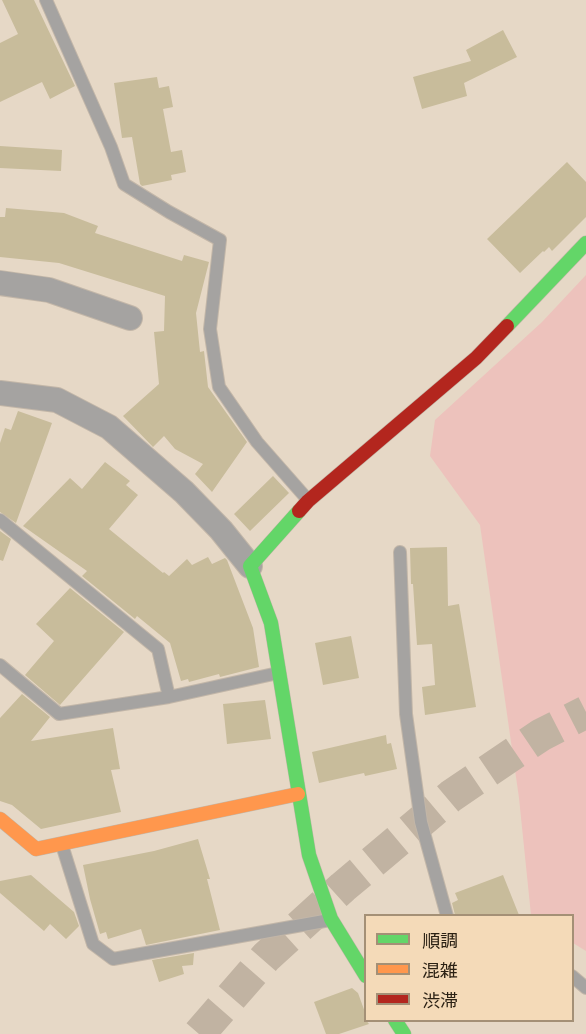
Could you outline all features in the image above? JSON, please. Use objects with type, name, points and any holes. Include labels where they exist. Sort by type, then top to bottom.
[{"type":"street","points":[[250,566],[308,501],[476,358],[586,243]]},
{"type":"street","points":[[0,283],[49,290],[130,318]]},
{"type":"street","points":[[0,393],[57,400],[109,427],[184,492],[221,530],[250,566],[272,623],[309,855],[331,919],[364,973]]},
{"type":"street","points":[[0,819],[36,849],[298,794]]},
{"type":"lane","points":[[46,0],[111,147],[124,184],[220,240],[210,329],[219,387],[257,442],[308,501]]},
{"type":"lane","points":[[0,520],[158,649],[169,697]]},
{"type":"lane","points":[[400,552],[406,714],[421,822],[447,914]]},
{"type":"lane","points":[[0,665],[59,714],[169,697],[279,673]]},
{"type":"lane","points":[[62,843],[93,944],[113,959],[331,919]]},
{"type":"lane","points":[[574,977],[586,988]]},
{"type":"shaded area","points":[[586,275],[586,951],[574,944],[574,914],[531,914],[519,798],[480,525],[430,456],[435,420],[542,322]]},
{"type":"building","points":[[2,0],[34,0],[75,86],[50,99],[42,82],[0,102],[0,43],[18,34]]},
{"type":"building","points":[[503,30],[517,57],[464,83],[467,96],[422,109],[413,77],[471,61],[466,50]]},
{"type":"building","points":[[157,77],[159,88],[169,86],[173,107],[163,109],[171,152],[182,150],[186,172],[171,175],[172,180],[142,186],[132,137],[122,138],[114,83]]},
{"type":"building","points":[[0,146],[62,150],[61,171],[0,168]]},
{"type":"building","points":[[567,162],[586,182],[586,217],[552,251],[549,247],[543,251],[520,273],[487,239]]},
{"type":"building","points":[[6,208],[64,213],[98,226],[95,233],[182,261],[184,255],[209,262],[196,313],[200,352],[204,351],[208,387],[247,442],[212,492],[195,474],[203,464],[175,449],[164,436],[153,447],[123,416],[159,384],[154,332],[164,331],[165,296],[59,263],[0,257],[0,217],[5,217]]},
{"type":"building","points":[[18,411],[52,423],[16,523],[0,512],[0,443],[5,428],[11,430]]},
{"type":"building","points":[[105,462],[130,481],[126,485],[138,495],[109,529],[163,573],[169,576],[187,559],[192,565],[208,557],[212,564],[225,558],[227,560],[253,628],[259,667],[220,677],[219,674],[189,682],[188,679],[181,681],[170,643],[137,616],[135,619],[82,576],[87,571],[23,526],[70,478],[82,489]]},
{"type":"building","points":[[273,476],[289,493],[250,531],[234,514]]},
{"type":"building","points":[[0,531],[11,539],[3,561],[0,560]]},
{"type":"building","points":[[447,547],[448,606],[459,604],[476,707],[425,715],[422,687],[435,685],[432,644],[417,645],[410,548]]},
{"type":"building","points":[[70,588],[124,632],[60,705],[25,675],[54,641],[36,624]]},
{"type":"building","points":[[351,636],[359,678],[323,685],[315,643]]},
{"type":"building","points":[[22,694],[50,717],[31,741],[113,728],[120,769],[111,770],[121,812],[41,829],[12,805],[0,801],[0,718]]},
{"type":"building","points":[[265,700],[271,739],[227,744],[223,704]]},
{"type":"building","points":[[386,735],[387,744],[391,743],[397,769],[365,776],[364,773],[319,783],[312,752]]},
{"type":"building","points":[[198,839],[210,879],[207,879],[220,930],[146,945],[141,929],[108,939],[106,932],[100,934],[83,865],[154,851]]},
{"type":"building","points":[[31,875],[74,912],[79,926],[66,939],[50,924],[44,931],[0,893],[0,881]]},
{"type":"building","points":[[503,875],[519,914],[455,914],[452,903],[458,900],[455,893]]},
{"type":"building","points":[[194,953],[193,965],[182,966],[184,974],[159,982],[152,960]]},
{"type":"building","points":[[352,988],[358,993],[364,1010],[364,1022],[369,1024],[339,1034],[326,1034],[314,1002]]},
{"type":"tunnel","points":[[199,1034],[266,957],[343,887],[451,796],[541,735],[586,712]]},
{"type":"traffic: fast","points":[[507,326],[586,243]]},
{"type":"traffic: fast","points":[[299,511],[250,566],[271,623],[309,855],[331,919],[364,973]]},
{"type":"traffic: fast","points":[[396,1022],[404,1034]]},
{"type":"traffic: slow","points":[[0,819],[36,849],[298,794]]},
{"type":"traffic: jam","points":[[299,511],[476,358],[507,326]]}]
